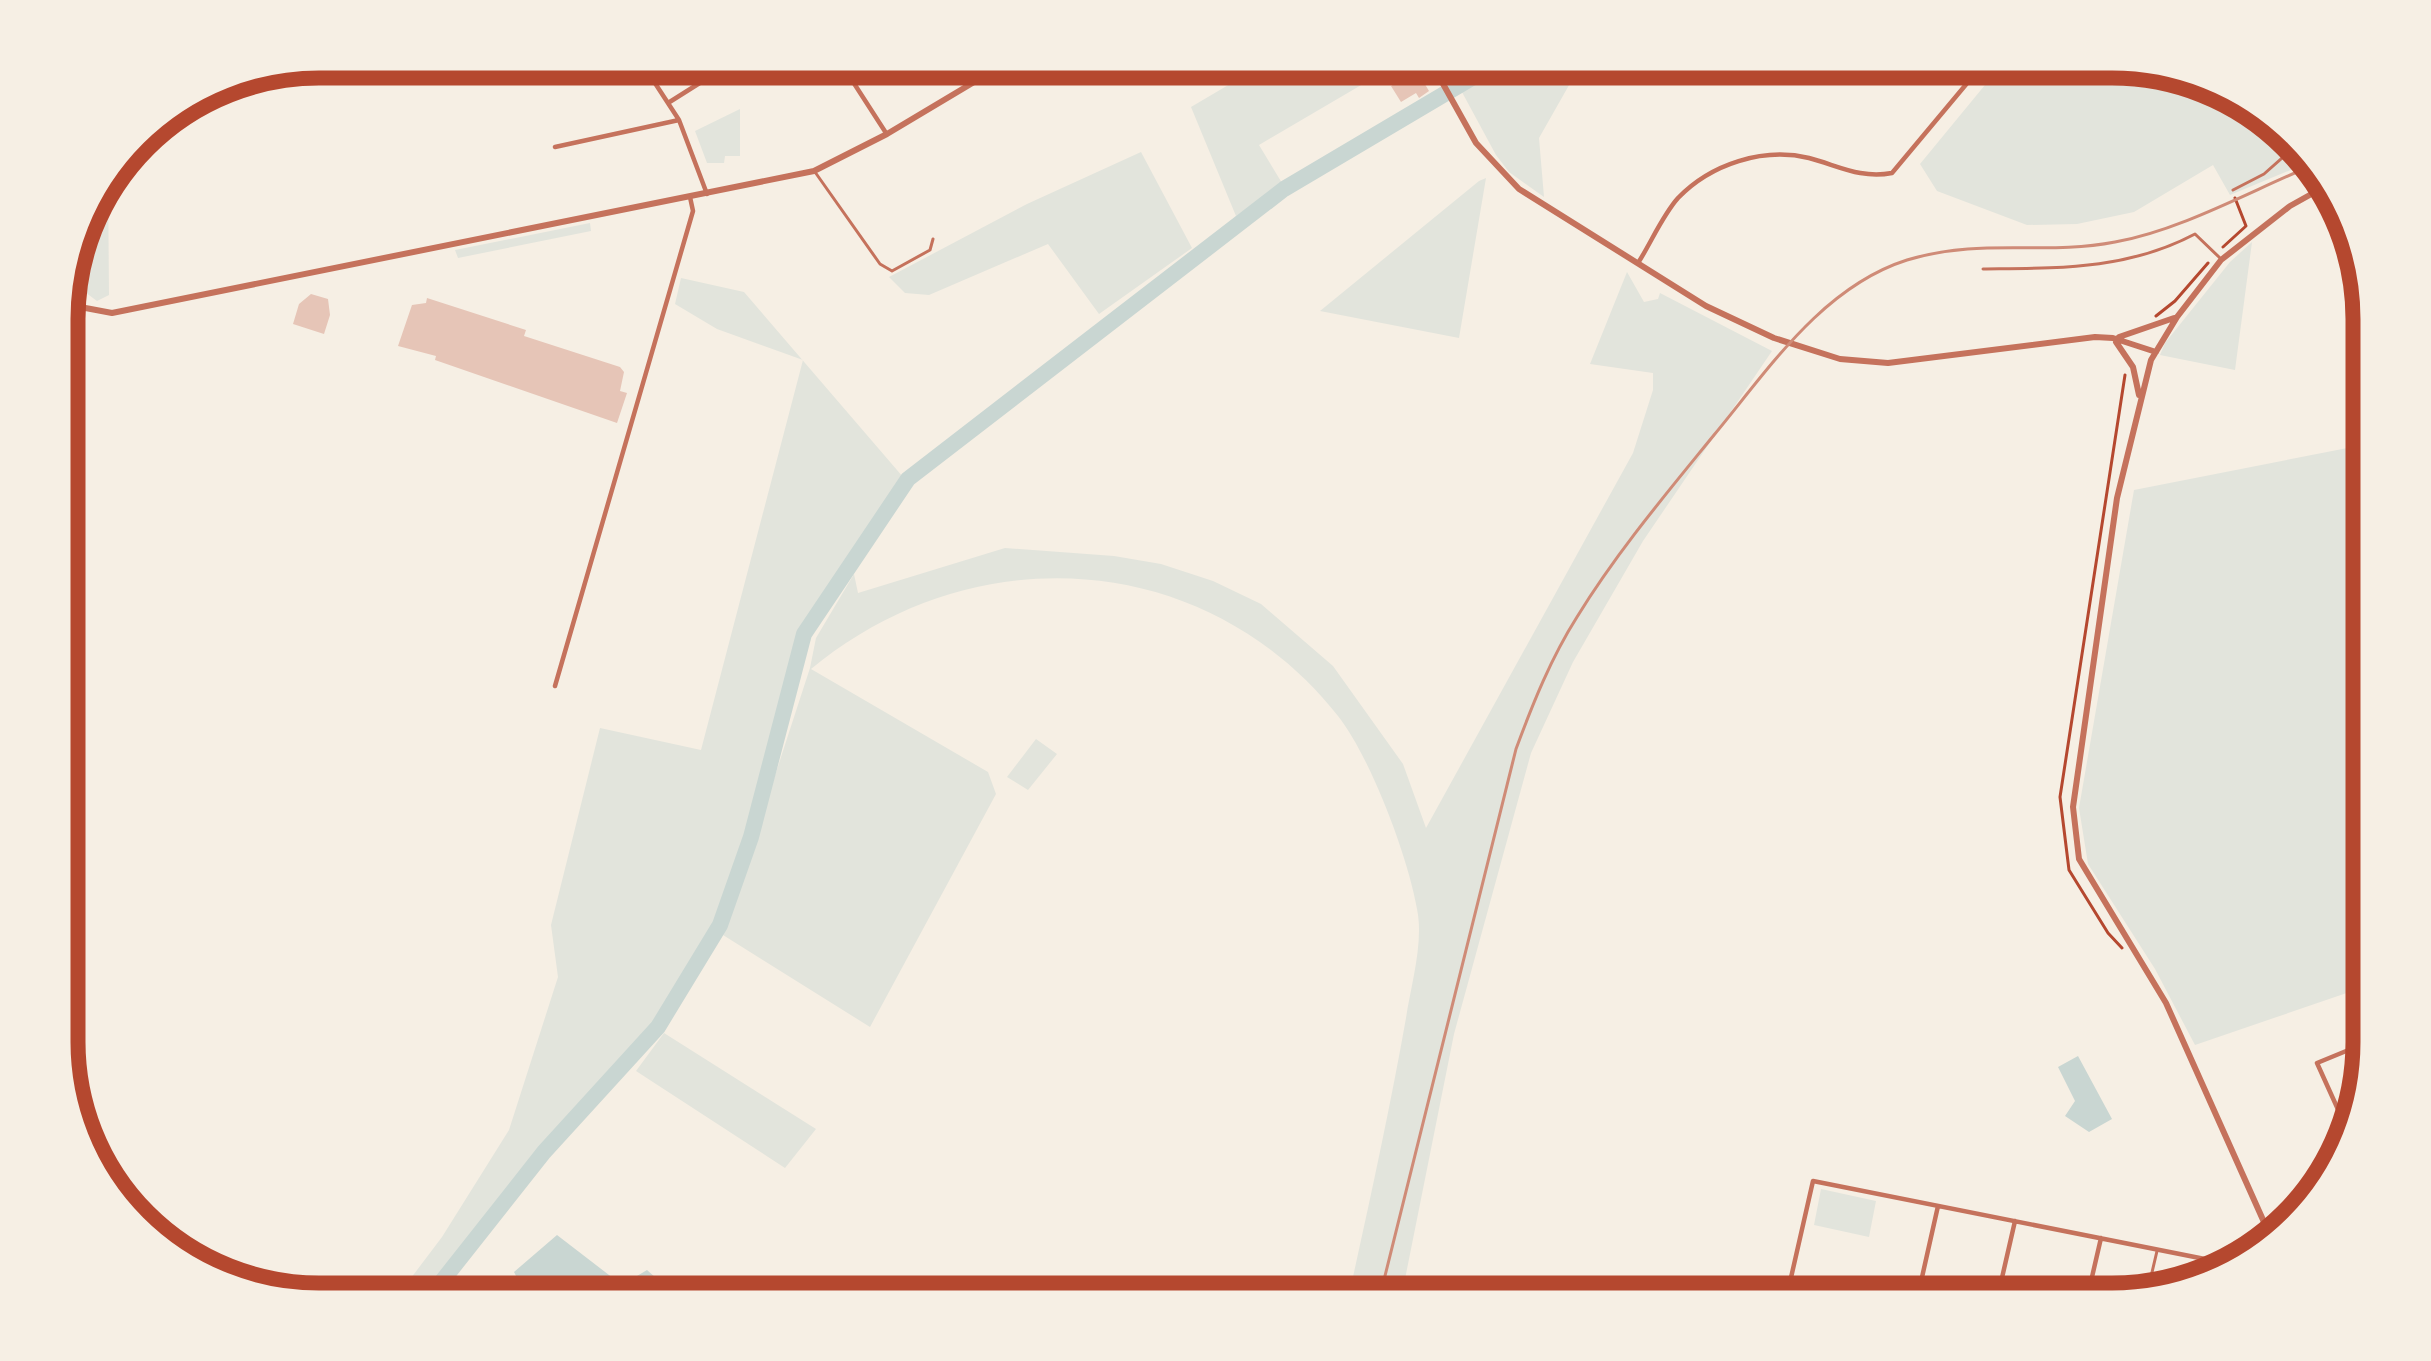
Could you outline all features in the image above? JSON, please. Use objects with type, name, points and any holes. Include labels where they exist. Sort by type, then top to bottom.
[{"type":"street","points":[[652,78],[680,120],[707,194]]},
{"type":"street","points":[[668,103],[708,78]]},
{"type":"street","points":[[850,78],[886,134]]},
{"type":"street","points":[[79,307],[112,314],[814,170],[981,78]]},
{"type":"street","points":[[1439,78],[1488,159],[1535,201],[1728,318],[1813,353],[1888,363],[2095,337],[2156,352]]},
{"type":"street","points":[[1638,263],[1677,199],[1726,166],[1773,154],[1808,158],[1872,177],[1892,172],[1971,78]]},
{"type":"street","points":[[556,147],[680,120]]},
{"type":"street","points":[[2266,1227],[2166,1003],[2079,859],[2074,832],[2075,779],[2117,498],[2156,352],[2218,257],[2316,191]]},
{"type":"street","points":[[555,686],[693,211],[690,197]]},
{"type":"street","points":[[2114,338],[2177,316]]},
{"type":"street","points":[[2114,338],[2133,368],[2140,398]]},
{"type":"street","points":[[2341,1116],[2317,1063],[2352,1049]]},
{"type":"street","points":[[1790,1282],[1813,1180],[2208,1263]]},
{"type":"street","points":[[1921,1282],[1938,1206]]},
{"type":"street","points":[[2001,1282],[2015,1221]]},
{"type":"street","points":[[2091,1282],[2101,1238]]},
{"type":"lane","points":[[2233,190],[2264,174],[2287,154]]},
{"type":"lane","points":[[814,170],[880,264],[892,271],[903,267],[930,250],[932,239]]},
{"type":"lane","points":[[1983,269],[2108,265],[2147,256],[2195,234],[2218,257]]},
{"type":"lane","points":[[2151,1279],[2158,1250]]},
{"type":"path","points":[[2152,319],[2246,226],[2233,190]]},
{"type":"shaded area","points":[[1240,78],[1373,78],[1259,145],[1282,183],[1236,216],[1191,107]]},
{"type":"shaded area","points":[[1454,78],[1573,78],[1539,138],[1544,197],[1509,172]]},
{"type":"shaded area","points":[[1991,78],[2112,78],[2174,86],[2204,96],[2259,128],[2298,167],[2230,195],[2213,165],[2134,212],[2077,224],[2027,225],[1937,191],[1920,164]]},
{"type":"shaded area","points":[[740,109],[740,156],[707,163],[695,131]]},
{"type":"shaded area","points":[[1141,152],[1192,248],[1099,314],[1048,244],[929,295],[905,293],[889,277],[1027,204]]},
{"type":"shaded area","points":[[1486,178],[1459,338],[1320,311],[1479,181]]},
{"type":"shaded area","points":[[108,202],[109,295],[97,301],[80,288],[91,242]]},
{"type":"shaded area","points":[[590,223],[591,231],[458,258],[455,250]]},
{"type":"shaded area","points":[[2252,242],[2235,370],[2160,355],[2230,262]]},
{"type":"shaded area","points":[[1627,272],[1644,302],[1658,299],[1660,293],[1772,351],[1643,541],[1573,662],[1531,753],[1454,1034],[1404,1282],[1352,1282],[1416,963],[1419,922],[1412,888],[1375,782],[1338,716],[1284,660],[1222,619],[1156,592],[1085,579],[1014,581],[943,596],[875,626],[811,669],[988,772],[996,794],[870,1027],[723,935],[816,638],[854,574],[858,593],[1005,548],[1161,564],[1261,604],[1333,666],[1403,764],[1426,828],[1633,453],[1653,390],[1653,373],[1590,364]]},
{"type":"shaded area","points":[[681,278],[744,292],[802,360],[717,329],[675,304]]},
{"type":"shaded area","points":[[803,360],[903,477],[802,632],[746,835],[717,916],[651,1029],[529,1160],[433,1283],[409,1283],[509,1130],[558,977],[551,925],[600,728],[701,750]]},
{"type":"shaded area","points":[[2352,447],[2352,991],[2195,1045],[2155,969],[2088,864],[2079,808],[2134,490]]},
{"type":"shaded area","points":[[1036,739],[1057,754],[1028,790],[1007,777]]},
{"type":"shaded area","points":[[664,1033],[816,1129],[785,1168],[636,1071]]},
{"type":"shaded area","points":[[2078,1056],[2112,1119],[2089,1132],[2065,1116],[2075,1101],[2058,1067]]},
{"type":"shaded area","points":[[1821,1189],[1876,1201],[1869,1237],[1814,1225]]},
{"type":"shaded area","points":[[557,1235],[619,1283],[520,1283],[514,1272]]},
{"type":"shaded area","points":[[647,1270],[656,1278],[652,1283],[626,1283]]},
{"type":"building","points":[[1405,78],[1421,78],[1429,91],[1401,102],[1391,86]]},
{"type":"building","points":[[311,294],[328,299],[330,315],[324,334],[293,324],[299,304]]},
{"type":"building","points":[[427,298],[620,367],[624,372],[620,391],[627,393],[617,423],[398,346],[412,305],[426,303]]},
{"type":"waterway","points":[[441,1283],[544,1152],[658,1027],[720,925],[751,837],[804,634],[908,479],[1284,189],[1472,78]]},
{"type":"railway","points":[[1383,1282],[1516,749],[1536,698],[1568,633],[1609,569],[1755,384],[1823,310],[1877,273],[1907,260],[1961,249],[2115,242],[2192,219],[2301,170]]}]
